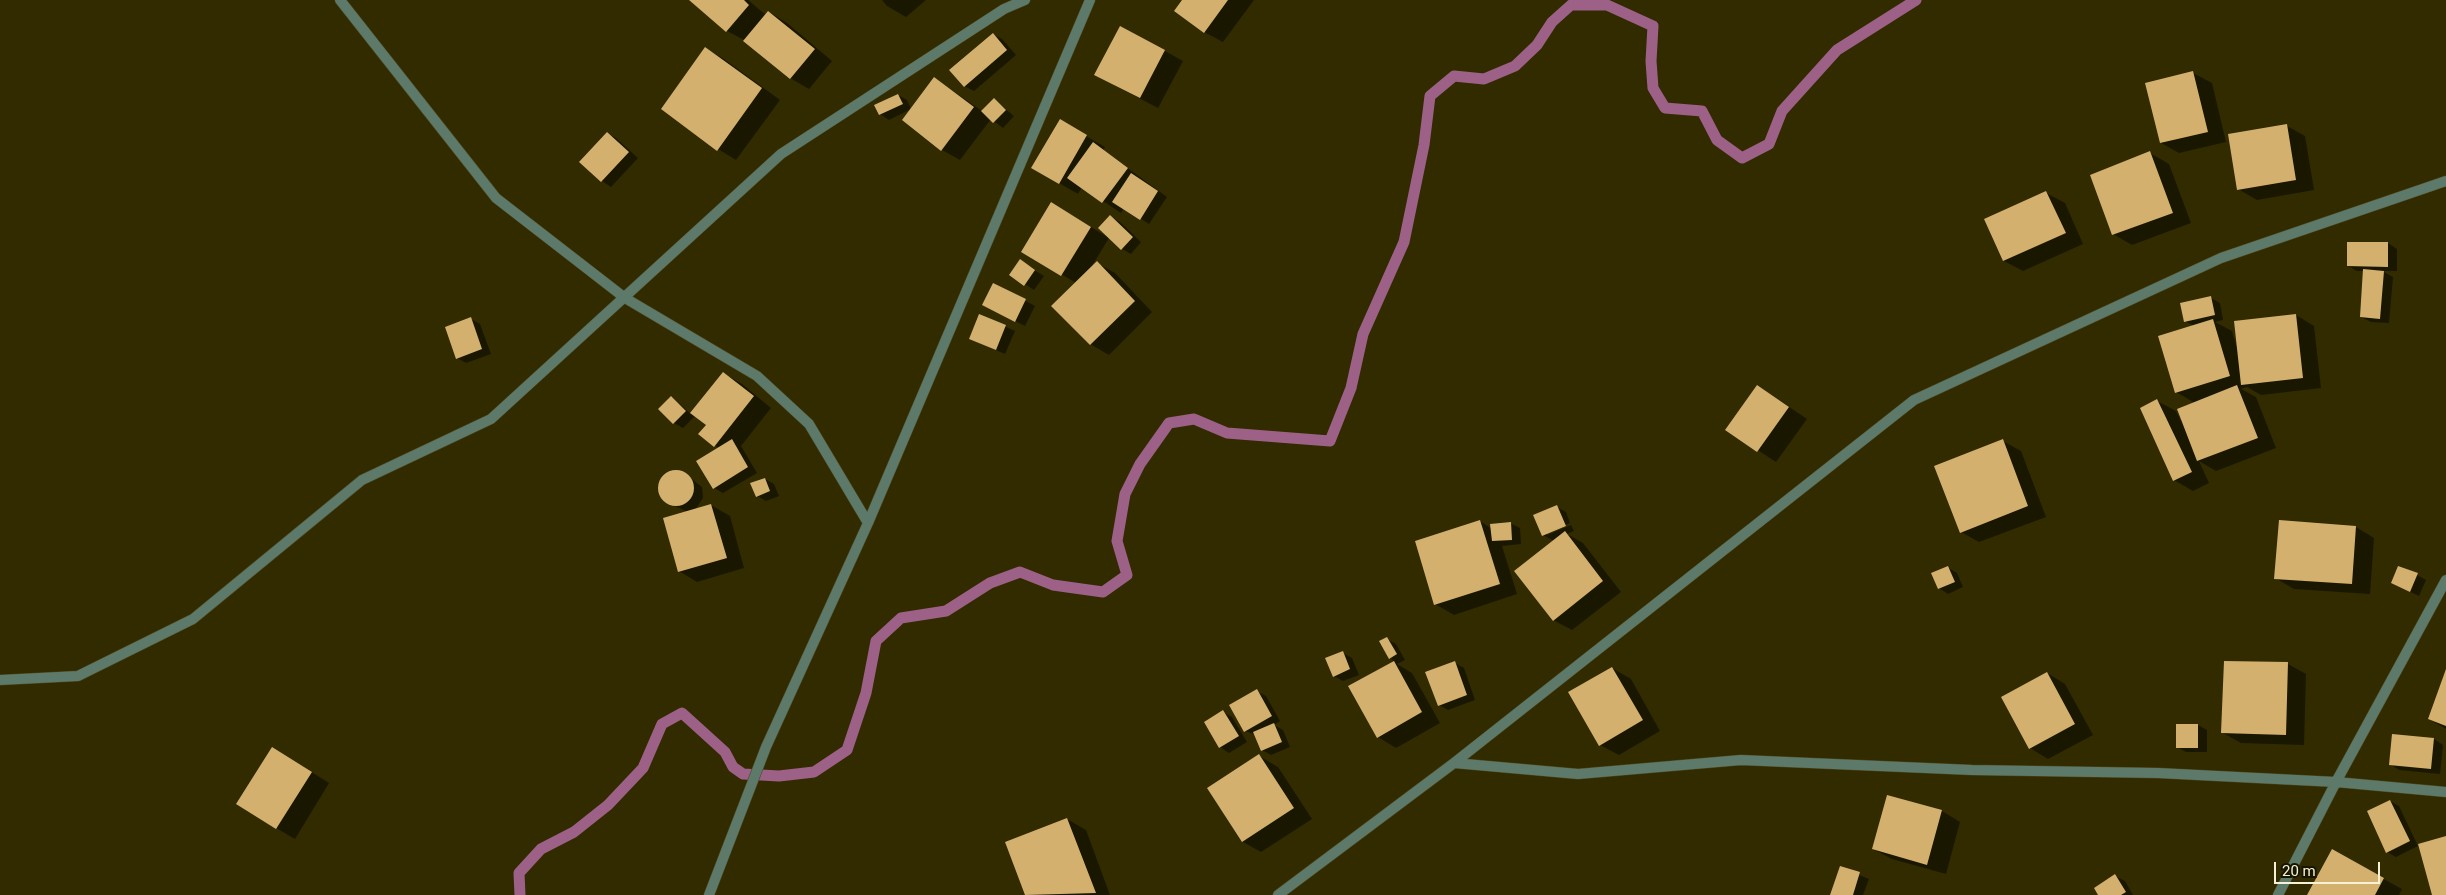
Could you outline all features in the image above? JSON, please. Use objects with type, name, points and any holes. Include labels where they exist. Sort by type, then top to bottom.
[{"type":"street","points":[[340,0],[496,198],[625,298],[757,376],[809,424],[868,523]]},
{"type":"street","points":[[0,680],[78,676],[193,619],[362,480],[491,419],[781,154],[1004,9],[1025,0]]},
{"type":"street","points":[[709,895],[766,747],[868,523],[1090,0]]},
{"type":"street","points":[[1278,895],[1454,763],[1914,400],[2221,258],[2446,181]]},
{"type":"street","points":[[2278,895],[2336,782],[2446,580]]},
{"type":"street","points":[[1454,763],[1578,774],[1741,760],[1972,770],[2158,773],[2336,782],[2446,792]]},
{"type":"building","points":[[689,0],[744,0],[749,5],[726,32]]},
{"type":"building","points":[[1182,0],[1228,0],[1204,33],[1174,11]]},
{"type":"building","points":[[768,11],[815,49],[790,79],[743,41]]},
{"type":"building","points":[[1120,26],[1165,50],[1140,98],[1094,75]]},
{"type":"building","points":[[993,33],[1007,50],[964,87],[949,70]]},
{"type":"building","points":[[705,47],[762,88],[717,151],[661,109]]},
{"type":"building","points":[[2193,71],[2208,132],[2160,143],[2145,83]]},
{"type":"building","points":[[934,77],[974,107],[941,151],[902,120]]},
{"type":"building","points":[[898,94],[903,104],[879,115],[874,105]]},
{"type":"building","points":[[994,98],[1006,110],[993,123],[981,111]]},
{"type":"building","points":[[1060,119],[1087,135],[1059,184],[1031,168]]},
{"type":"building","points":[[2287,124],[2296,180],[2237,190],[2228,134]]},
{"type":"building","points":[[607,132],[629,152],[601,182],[579,162]]},
{"type":"building","points":[[1093,142],[1128,168],[1102,203],[1067,178]]},
{"type":"building","points":[[2150,151],[2173,213],[2112,235],[2090,175]]},
{"type":"building","points":[[1131,173],[1158,191],[1140,220],[1112,202]]},
{"type":"building","points":[[2046,191],[2066,233],[2003,261],[1984,219]]},
{"type":"building","points":[[1051,202],[1091,227],[1061,276],[1021,252]]},
{"type":"building","points":[[1110,215],[1133,237],[1121,250],[1098,228]]},
{"type":"building","points":[[2347,242],[2388,242],[2388,267],[2347,266]]},
{"type":"building","points":[[1020,259],[1035,270],[1024,286],[1009,275]]},
{"type":"building","points":[[1097,261],[1135,301],[1090,345],[1051,306]]},
{"type":"building","points":[[2363,269],[2384,271],[2380,319],[2360,317]]},
{"type":"building","points":[[993,283],[1026,299],[1015,322],[982,305]]},
{"type":"building","points":[[2211,296],[2215,315],[2184,322],[2180,303]]},
{"type":"building","points":[[979,314],[1006,325],[996,350],[969,339]]},
{"type":"building","points":[[2296,314],[2303,378],[2241,385],[2234,321]]},
{"type":"building","points":[[471,317],[482,349],[456,359],[445,327]]},
{"type":"building","points":[[2213,319],[2230,376],[2175,393],[2158,336]]},
{"type":"building","points":[[723,372],[754,396],[714,447],[698,434],[706,425],[690,413]]},
{"type":"building","points":[[1757,385],[1789,407],[1757,452],[1725,430]]},
{"type":"building","points":[[2237,385],[2258,438],[2197,461],[2177,409]]},
{"type":"building","points":[[671,396],[686,411],[673,424],[658,409]]},
{"type":"building","points":[[2157,399],[2192,472],[2173,481],[2140,408]]},
{"type":"building","points":[[732,439],[748,467],[713,489],[696,461]]},
{"type":"building","points":[[2003,439],[2028,506],[1960,533],[1934,466]]},
{"type":"building","points":[[676,470],[683,471],[689,475],[693,481],[693,495],[689,501],[683,505],[676,506],[669,505],[663,501],[659,495],[658,488],[659,481],[663,475],[669,471]]},
{"type":"building","points":[[765,478],[770,491],[756,497],[750,483]]},
{"type":"building","points":[[711,504],[727,558],[678,572],[663,518]]},
{"type":"building","points":[[1557,505],[1566,526],[1542,536],[1533,515]]},
{"type":"building","points":[[1480,520],[1500,584],[1434,605],[1415,541]]},
{"type":"building","points":[[2279,520],[2356,526],[2352,584],[2274,579]]},
{"type":"building","points":[[1511,522],[1512,540],[1492,541],[1490,524]]},
{"type":"building","points":[[1565,531],[1603,581],[1553,621],[1514,571]]},
{"type":"building","points":[[1948,566],[1955,582],[1938,589],[1931,573]]},
{"type":"building","points":[[2398,566],[2418,573],[2410,592],[2391,583]]},
{"type":"building","points":[[1387,637],[1397,654],[1389,659],[1379,641]]},
{"type":"building","points":[[1343,651],[1350,669],[1333,677],[1325,658]]},
{"type":"building","points":[[1394,661],[1422,712],[1377,738],[1348,686]]},
{"type":"building","points":[[1455,661],[1467,695],[1438,706],[1425,672]]},
{"type":"building","points":[[2224,661],[2288,662],[2286,735],[2221,733]]},
{"type":"building","points":[[1612,667],[1643,720],[1599,746],[1568,692]]},
{"type":"building","points":[[2446,669],[2446,726],[2428,719]]},
{"type":"building","points":[[2047,672],[2075,724],[2029,749],[2001,697]]},
{"type":"building","points":[[1257,689],[1272,716],[1244,732],[1229,705]]},
{"type":"building","points":[[1223,710],[1239,736],[1219,748],[1204,722]]},
{"type":"building","points":[[1274,723],[1282,742],[1261,751],[1253,732]]},
{"type":"building","points":[[2176,724],[2198,724],[2198,748],[2176,748]]},
{"type":"building","points":[[2392,734],[2434,738],[2431,769],[2389,765]]},
{"type":"building","points":[[272,747],[312,772],[276,829],[236,804]]},
{"type":"building","points":[[1259,754],[1294,808],[1242,842],[1207,788]]},
{"type":"building","points":[[1887,795],[1942,810],[1927,865],[1872,849]]},
{"type":"building","points":[[2390,800],[2410,841],[2386,853],[2367,811]]},
{"type":"building","points":[[1067,818],[1096,893],[1025,895],[1005,842]]},
{"type":"building","points":[[2446,836],[2446,895],[2432,895],[2418,844]]},
{"type":"building","points":[[2332,849],[2384,878],[2375,895],[2307,895]]},
{"type":"building","points":[[1840,866],[1860,872],[1853,895],[1830,895]]},
{"type":"building","points":[[2115,874],[2126,892],[2121,895],[2098,895],[2094,888]]},
{"type":"waterway","points":[[520,895],[519,873],[541,849],[574,832],[608,805],[643,768],[662,724],[682,713],[725,752],[733,767],[743,774],[779,776],[814,772],[847,750],[866,693],[876,641],[901,618],[946,611],[990,583],[1020,572],[1053,585],[1103,592],[1127,575],[1117,541],[1125,494],[1140,464],[1169,423],[1194,419],[1227,433],[1330,441],[1351,388],[1363,334],[1404,242],[1424,145],[1430,96],[1454,76],[1484,79],[1515,66],[1537,45],[1552,22],[1571,5],[1607,5],[1653,26],[1651,61],[1653,88],[1665,108],[1702,111],[1717,140],[1742,158],[1769,144],[1782,111],[1837,50],[1916,0]]}]
